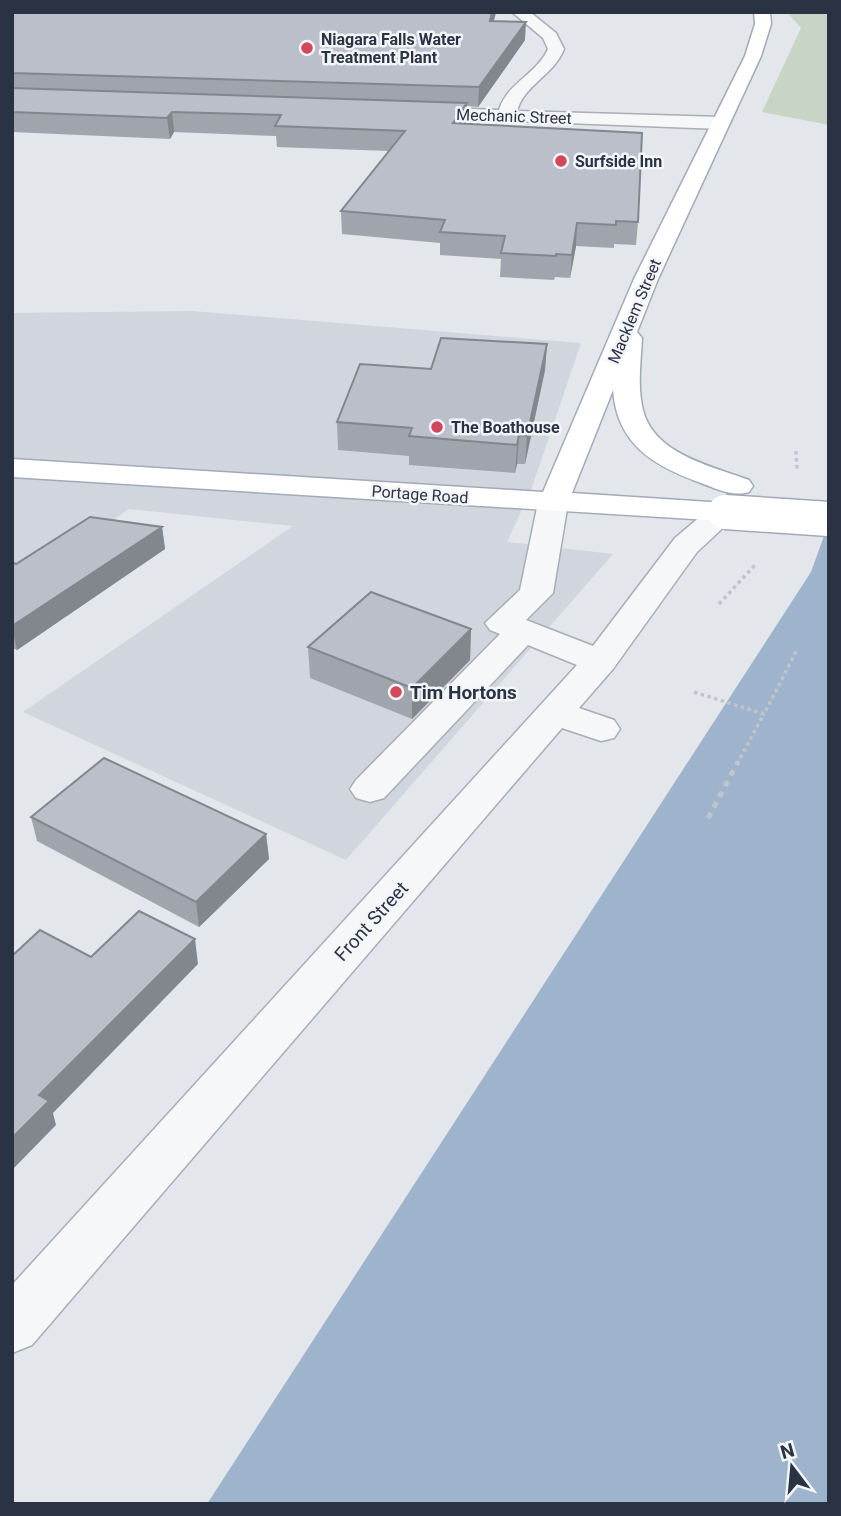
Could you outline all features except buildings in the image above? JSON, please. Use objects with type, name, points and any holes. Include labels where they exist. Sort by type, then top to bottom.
[{"type":"main road","name":"Macklem Street","points":[[553,503],[630,318],[753,56],[763,24],[762,12]]},
{"type":"main road","points":[[630,318],[629,400],[632,419],[645,442],[732,499],[829,511]]},
{"type":"main road","name":"Portage Road","points":[[12,468],[553,503],[732,499],[829,519]]},
{"type":"street","points":[[506,116],[512,96],[550,62],[556,49],[550,36],[520,12]]},
{"type":"street","name":"Mechanic Street","points":[[396,112],[722,123]]},
{"type":"street","name":"Front Street","points":[[12,1326],[600,661],[687,545],[732,499]]},
{"type":"street","points":[[553,503],[536,593],[502,623],[600,661]]},
{"type":"street","points":[[370,789],[523,631]]},
{"type":"street","points":[[555,712],[601,729]]},
{"type":"path","points":[[708,818],[797,650]]},
{"type":"path","points":[[694,692],[764,715]]},
{"type":"shaded area","points":[[192,311],[581,343],[531,490],[507,542],[613,554],[346,860],[23,712],[293,526],[129,509],[12,590],[12,313]]},
{"type":"green space","points":[[787,12],[829,12],[829,125],[762,112],[801,28]]},
{"type":"water","points":[[829,522],[829,1504],[207,1504],[811,572]]},
{"type":"place","name":"Niagara Falls Water Treatment Plant","points":[[307,48]]},
{"type":"place","name":"Surfside Inn","points":[[561,161]]},
{"type":"place","name":"The Boathouse","points":[[437,427]]},
{"type":"place","name":"Tim Hortons","points":[[396,692]]}]
